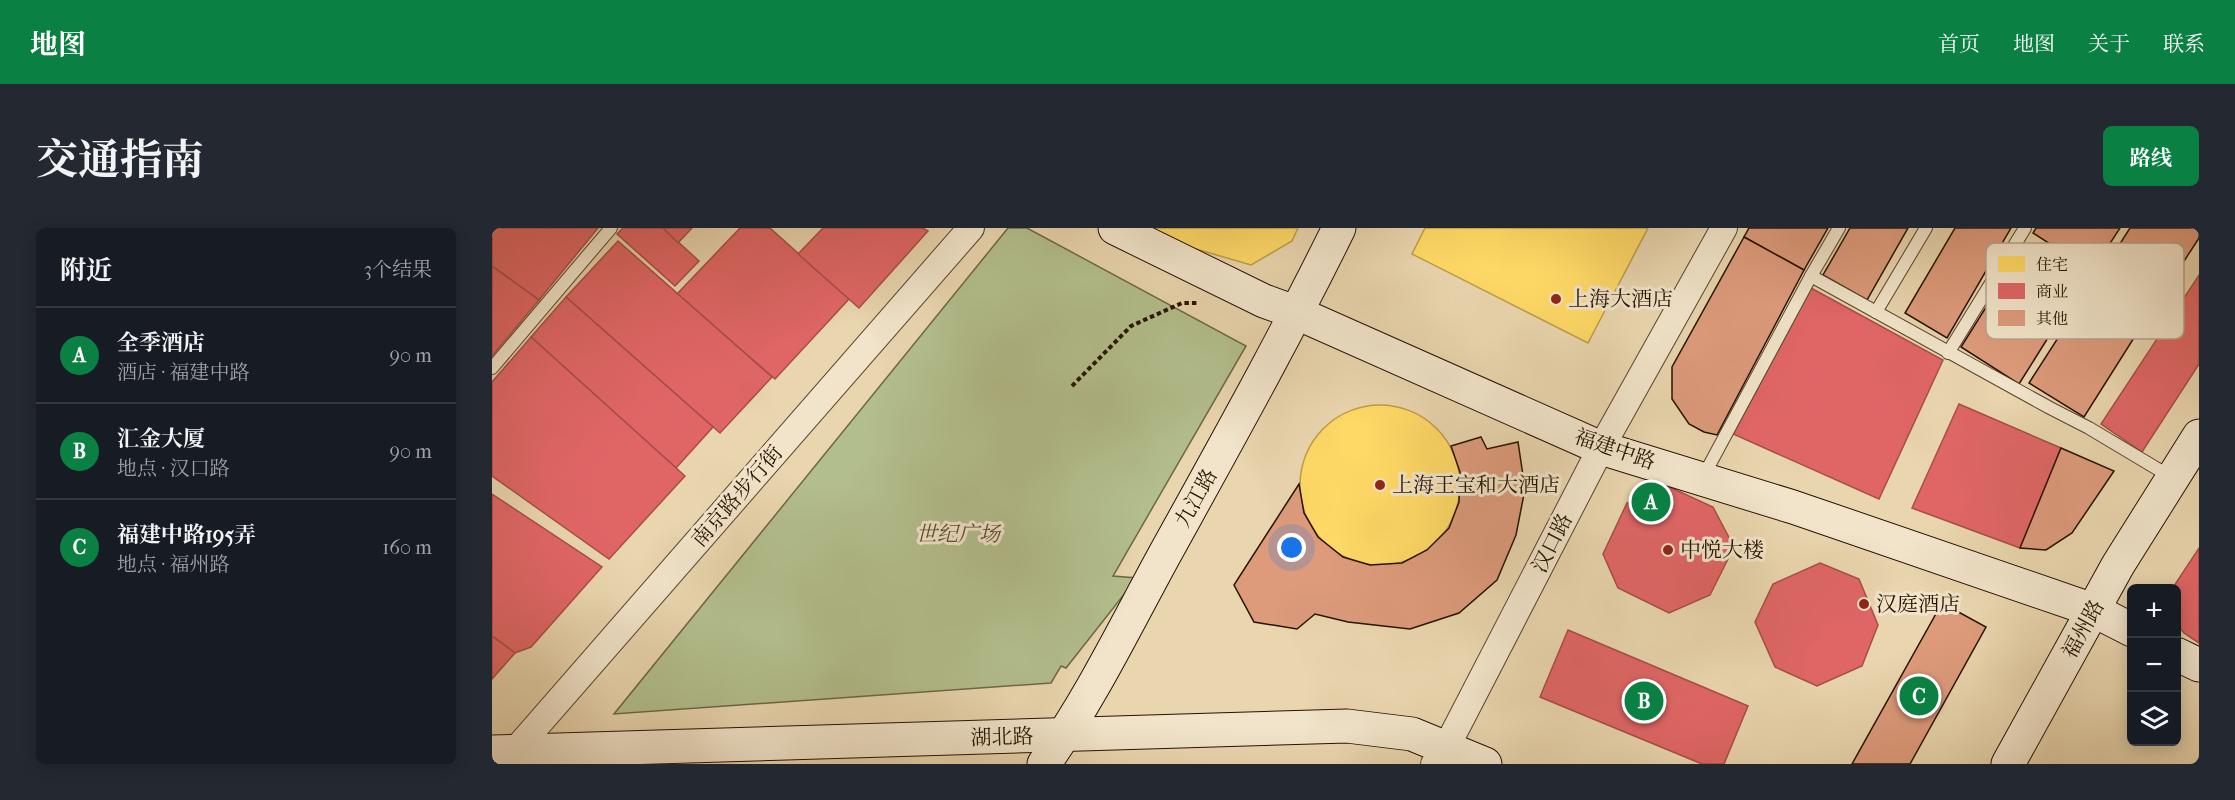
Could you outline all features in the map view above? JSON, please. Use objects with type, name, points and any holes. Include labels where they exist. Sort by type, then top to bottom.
[{"type":"street","name":"南京路步行街","points":[[503,756],[971,228]]},
{"type":"street","name":"福建中路","points":[[1115,228],[1264,301],[1297,313],[1601,448],[1703,478],[2093,610],[2127,627]]},
{"type":"street","name":"九江路","points":[[1044,764],[1064,736],[1297,313],[1339,228]]},
{"type":"street","name":"汉口路","points":[[1440,756],[1601,448],[1724,228]]},
{"type":"street","name":"福州路","points":[[2008,764],[2118,565],[2199,436]]},
{"type":"street","points":[[2181,656],[2199,665]]},
{"type":"street","name":"湖北路","points":[[503,756],[1347,726],[1412,734],[1440,756],[1485,764]]},
{"type":"street","points":[[503,756],[551,764]]},
{"type":"lane","points":[[492,368],[611,228]]},
{"type":"lane","points":[[1703,478],[1839,228]]},
{"type":"lane","points":[[1876,312],[1926,228]]},
{"type":"lane","points":[[2016,243],[2025,228]]},
{"type":"lane","points":[[1811,276],[1948,353],[2089,428],[2172,477]]},
{"type":"lane","points":[[1948,353],[1986,291]]},
{"type":"path","points":[[1072,386],[1131,326],[1182,303],[1205,303]]},
{"type":"green space","name":"世纪广场","points":[[1008,228],[1027,228],[1246,346],[1113,576],[1137,578],[1066,668],[1061,666],[1051,683],[614,714]]},
{"type":"building: 住宅","points":[[1124,228],[1298,228],[1292,241],[1251,265]]},
{"type":"building: 住宅","name":"上海大酒店","points":[[1425,228],[1648,228],[1588,343],[1412,254]]},
{"type":"building: 住宅","name":"上海王宝和大酒店","points":[[1380,405],[1411,411],[1437,428],[1454,454],[1460,485],[1454,516],[1437,542],[1411,559],[1380,565],[1349,559],[1323,542],[1306,516],[1300,485],[1306,454],[1323,428],[1349,411]]},
{"type":"building: 商业","points":[[492,228],[598,228],[539,300],[492,266]]},
{"type":"building: 商业","points":[[623,228],[663,228],[699,261],[675,286],[617,234]]},
{"type":"building: 商业","points":[[663,228],[692,228],[678,243]]},
{"type":"building: 商业","points":[[740,228],[770,228],[849,299],[775,379],[677,294]]},
{"type":"building: 商业","points":[[823,228],[923,228],[928,231],[859,308],[798,254]]},
{"type":"building: 商业","points":[[618,241],[772,377],[720,433],[566,297]]},
{"type":"building: 商业","points":[[492,266],[539,300],[492,356]]},
{"type":"building: 商业","points":[[2199,275],[2199,364],[2142,452],[2101,424],[2157,339],[2184,339],[2184,298]]},
{"type":"building: 商业","points":[[1811,288],[1943,360],[1879,499],[1733,434]]},
{"type":"building: 商业","points":[[566,297],[713,427],[676,468],[531,337]]},
{"type":"building: 商业","points":[[531,337],[685,476],[609,559],[492,476],[492,382]]},
{"type":"building: 商业","points":[[1959,404],[2061,448],[2020,548],[1912,508]]},
{"type":"building: 商业","name":"中悦大楼","points":[[1665,485],[1713,507],[1734,547],[1710,595],[1669,613],[1618,588],[1603,554],[1627,503]]},
{"type":"building: 商业","points":[[492,494],[602,567],[531,647],[515,653],[492,636]]},
{"type":"building: 商业","points":[[2199,548],[2199,643],[2181,629],[2181,584],[2175,584]]},
{"type":"building: 商业","points":[[1820,563],[1859,579],[1878,625],[1862,666],[1817,686],[1775,667],[1755,622],[1773,584]]},
{"type":"building: 商业","points":[[1568,630],[1748,706],[1724,764],[1702,764],[1540,697]]},
{"type":"building: 商业","points":[[492,636],[515,653],[492,679]]},
{"type":"building: 其他","points":[[1749,228],[1828,228],[1804,270],[1744,237]]},
{"type":"building: 其他","points":[[1850,228],[1908,228],[1867,300],[1823,275]]},
{"type":"building: 其他","points":[[1955,228],[2011,228],[2002,243],[1986,243],[1986,271],[1947,338],[1905,313]]},
{"type":"building: 其他","points":[[2036,228],[2120,228],[2110,243],[2049,243],[2033,233]]},
{"type":"building: 其他","points":[[2130,228],[2199,228],[2199,238],[2184,261],[2184,243],[2120,243]]},
{"type":"building: 其他","points":[[1744,237],[1804,270],[1717,435],[1704,432],[1689,424],[1672,399],[1672,367]]},
{"type":"building: 其他","points":[[1986,307],[1986,339],[2047,339],[2019,384],[1961,347]]},
{"type":"building: 其他","points":[[2057,339],[2133,339],[2084,417],[2029,383]]},
{"type":"building: 其他","points":[[1481,437],[1487,449],[1518,442],[1525,489],[1516,535],[1497,580],[1459,613],[1410,629],[1348,622],[1315,614],[1297,629],[1254,622],[1234,585],[1299,484],[1304,513],[1318,537],[1343,557],[1370,565],[1402,563],[1427,550],[1449,528],[1459,502],[1460,472],[1451,446]]},
{"type":"building: 其他","points":[[2061,448],[2114,471],[2072,533],[2046,550],[2020,548]]},
{"type":"building: 其他","points":[[1942,603],[1986,627],[1910,764],[1852,764]]},
{"type":"place","name":"上海大酒店","points":[[1556,299]]},
{"type":"place","name":"上海王宝和大酒店","points":[[1380,485]]},
{"type":"place","name":"全季酒店","points":[[1651,502]]},
{"type":"place","name":"中悦大楼","points":[[1668,550]]},
{"type":"place","name":"汉庭酒店","points":[[1864,604]]},
{"type":"place","name":"福建中路195弄","points":[[1919,696]]},
{"type":"place","name":"汇金大厦","points":[[1644,701]]}]
